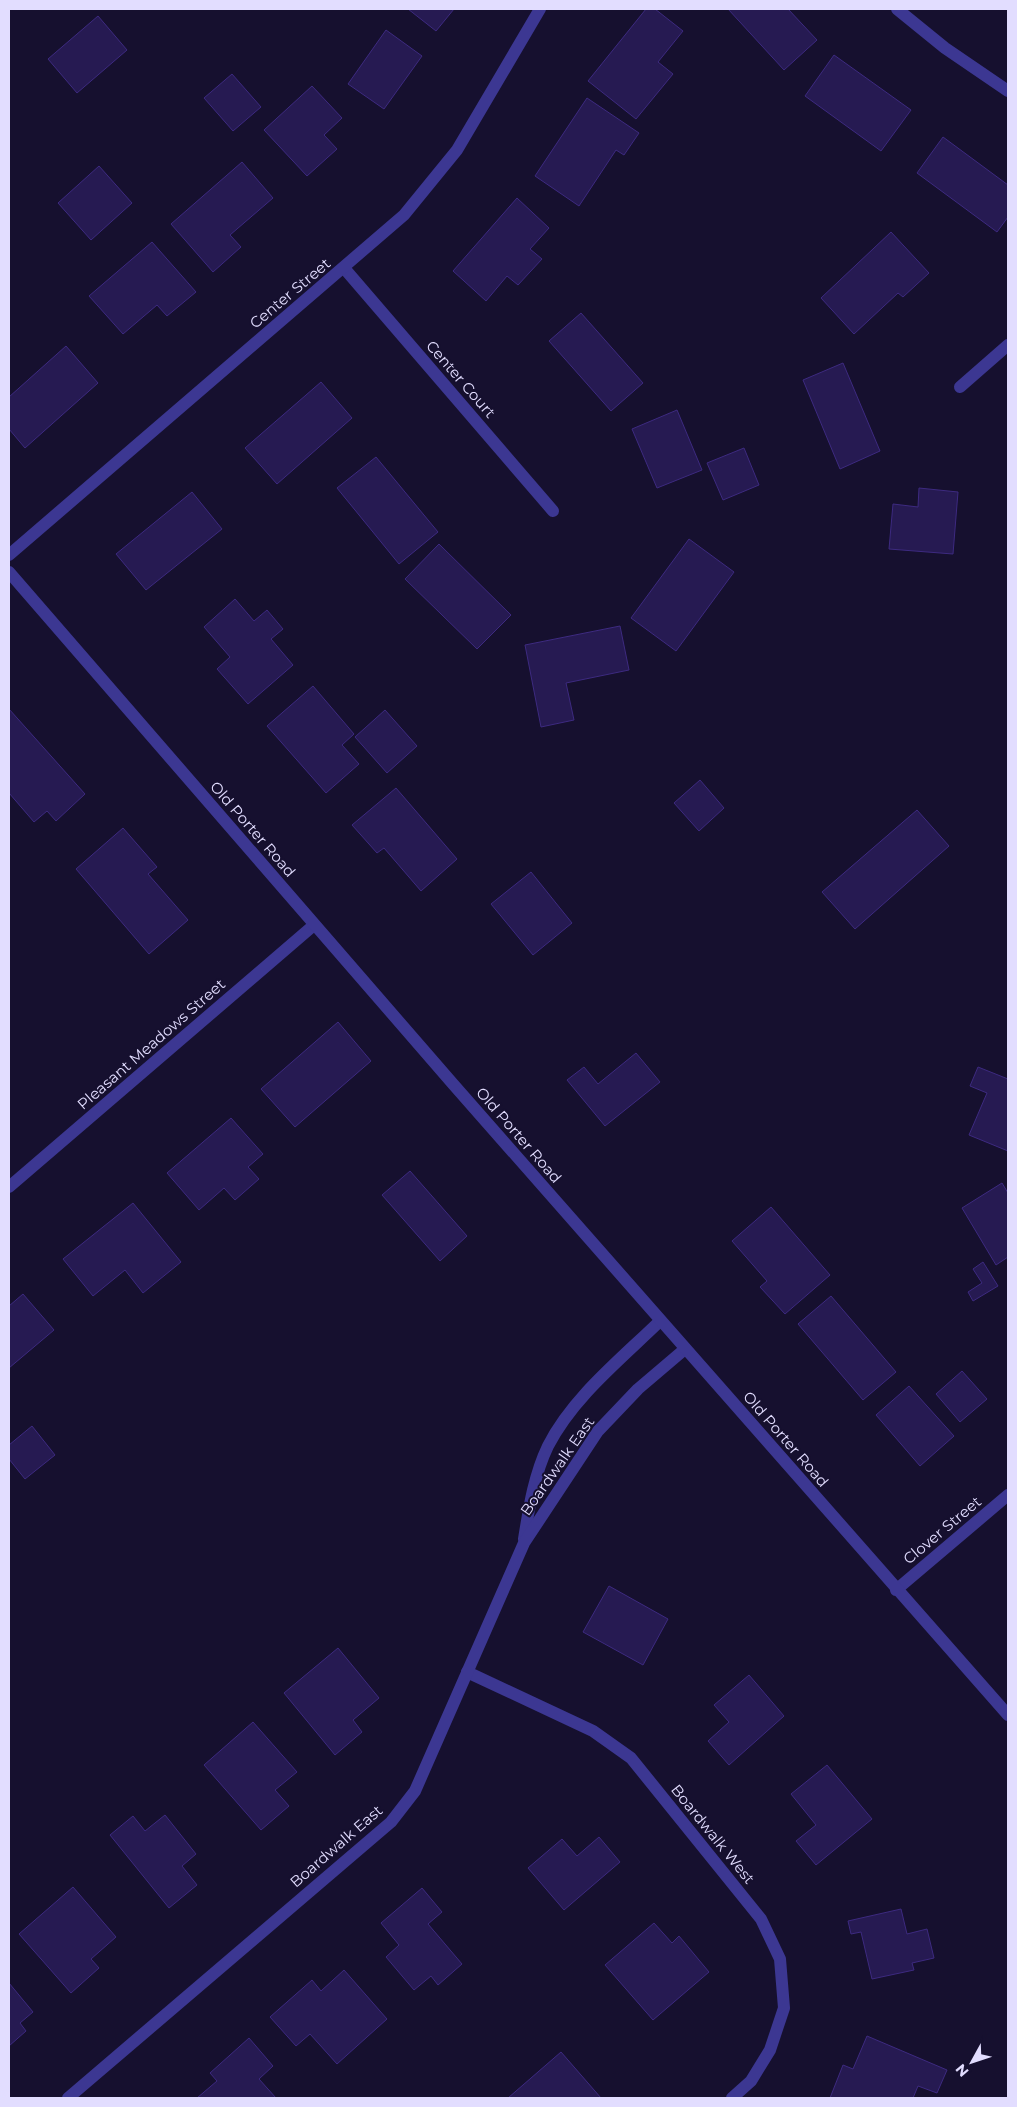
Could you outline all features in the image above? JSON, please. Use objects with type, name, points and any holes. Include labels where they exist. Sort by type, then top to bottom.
[{"type":"street","name":"Center Street","points":[[9,555],[404,216],[457,150],[540,9]]},
{"type":"street","points":[[897,9],[945,48],[1008,91]]},
{"type":"street","name":"Center Court","points":[[344,268],[553,511]]},
{"type":"street","points":[[960,387],[1008,345]]},
{"type":"street","name":"Old Porter Road","points":[[9,572],[660,1321],[1008,1715]]},
{"type":"street","name":"Pleasant Meadows Street","points":[[9,1187],[314,925]]},
{"type":"street","name":"Boardwalk East","points":[[524,1543],[530,1499],[548,1446],[580,1400],[660,1321]]},
{"type":"street","name":"Boardwalk East","points":[[68,2098],[391,1822],[415,1790],[524,1543],[598,1432],[638,1389],[685,1349]]},
{"type":"street","name":"Clover Street","points":[[896,1590],[1008,1495]]},
{"type":"street","name":"Boardwalk West","points":[[467,1672],[593,1730],[631,1758],[761,1919],[780,1960],[784,2008],[770,2050],[751,2081],[732,2098]]},
{"type":"building","points":[[408,9],[454,9],[436,31]]},
{"type":"building","points":[[646,9],[655,9],[683,31],[658,62],[673,74],[636,119],[588,81]]},
{"type":"building","points":[[728,9],[788,9],[817,40],[784,70]]},
{"type":"building","points":[[98,16],[127,50],[77,93],[48,59]]},
{"type":"building","points":[[386,30],[422,56],[384,109],[348,84]]},
{"type":"building","points":[[834,55],[911,110],[881,151],[805,96]]},
{"type":"building","points":[[232,74],[261,107],[233,131],[204,98]]},
{"type":"building","points":[[312,86],[342,118],[324,135],[337,149],[307,176],[264,130]]},
{"type":"building","points":[[587,98],[639,133],[624,155],[616,150],[579,206],[535,176]]},
{"type":"building","points":[[943,137],[1008,185],[1008,217],[997,232],[917,173]]},
{"type":"building","points":[[242,162],[273,198],[230,235],[241,247],[213,272],[171,224]]},
{"type":"building","points":[[99,166],[132,203],[91,240],[58,203]]},
{"type":"building","points":[[517,198],[549,228],[530,249],[542,259],[518,285],[507,276],[486,301],[453,271]]},
{"type":"building","points":[[891,232],[929,273],[903,297],[898,293],[854,334],[821,298]]},
{"type":"building","points":[[152,242],[196,292],[167,316],[157,305],[123,334],[89,296]]},
{"type":"building","points":[[581,313],[643,383],[611,411],[549,341]]},
{"type":"building","points":[[66,346],[98,383],[25,448],[9,429],[9,397]]},
{"type":"building","points":[[843,363],[880,451],[840,469],[803,380]]},
{"type":"building","points":[[321,382],[352,418],[277,484],[245,448]]},
{"type":"building","points":[[677,410],[702,470],[657,488],[632,429]]},
{"type":"building","points":[[744,448],[759,485],[723,500],[707,463]]},
{"type":"building","points":[[376,457],[438,532],[399,564],[337,488]]},
{"type":"building","points":[[919,488],[958,492],[953,554],[889,549],[893,504],[918,507]]},
{"type":"building","points":[[192,492],[222,529],[146,590],[116,554]]},
{"type":"building","points":[[689,539],[734,572],[676,651],[631,618]]},
{"type":"building","points":[[439,544],[511,615],[477,649],[405,579]]},
{"type":"building","points":[[235,599],[254,621],[267,610],[283,629],[271,639],[293,665],[248,704],[217,669],[230,657],[204,627]]},
{"type":"building","points":[[620,626],[629,670],[566,683],[574,720],[541,727],[525,645]]},
{"type":"building","points":[[313,686],[354,734],[342,745],[359,764],[326,793],[267,726]]},
{"type":"building","points":[[9,709],[85,794],[56,821],[47,811],[34,822],[9,793]]},
{"type":"building","points":[[385,710],[417,746],[387,773],[355,737]]},
{"type":"building","points":[[700,780],[724,808],[699,831],[674,803]]},
{"type":"building","points":[[396,788],[457,859],[421,891],[384,848],[377,853],[352,825]]},
{"type":"building","points":[[917,810],[949,846],[855,929],[822,892]]},
{"type":"building","points":[[123,828],[157,867],[148,874],[188,920],[149,954],[76,869]]},
{"type":"building","points":[[531,872],[572,923],[533,955],[491,904]]},
{"type":"building","points":[[338,1022],[371,1061],[295,1127],[261,1089]]},
{"type":"building","points":[[636,1053],[660,1082],[605,1126],[567,1080],[584,1067],[598,1084]]},
{"type":"building","points":[[978,1067],[1008,1079],[1008,1151],[969,1135],[987,1093],[970,1086]]},
{"type":"building","points":[[231,1118],[263,1154],[248,1167],[259,1179],[235,1200],[224,1188],[199,1210],[167,1173]]},
{"type":"building","points":[[410,1171],[467,1236],[440,1261],[382,1195]]},
{"type":"building","points":[[1002,1183],[1008,1193],[1008,1257],[996,1265],[962,1208]]},
{"type":"building","points":[[133,1203],[181,1262],[143,1293],[125,1270],[93,1296],[63,1259]]},
{"type":"building","points":[[771,1207],[830,1275],[785,1314],[760,1287],[767,1281],[732,1241]]},
{"type":"building","points":[[983,1262],[998,1286],[973,1301],[968,1292],[982,1283],[973,1269]]},
{"type":"building","points":[[23,1294],[54,1330],[9,1368],[9,1306]]},
{"type":"building","points":[[831,1296],[896,1372],[863,1400],[798,1324]]},
{"type":"building","points":[[962,1371],[987,1399],[960,1422],[936,1394]]},
{"type":"building","points":[[909,1386],[954,1436],[920,1466],[876,1415]]},
{"type":"building","points":[[32,1426],[55,1455],[25,1479],[9,1459],[9,1445]]},
{"type":"building","points":[[609,1586],[668,1619],[643,1665],[583,1632]]},
{"type":"building","points":[[338,1648],[379,1698],[353,1720],[362,1732],[335,1755],[284,1693]]},
{"type":"building","points":[[749,1675],[784,1716],[729,1765],[708,1741],[729,1722],[714,1705]]},
{"type":"building","points":[[253,1722],[297,1772],[275,1790],[289,1806],[261,1830],[204,1765]]},
{"type":"building","points":[[827,1765],[872,1819],[816,1865],[796,1841],[816,1825],[791,1794]]},
{"type":"building","points":[[165,1815],[196,1854],[182,1866],[197,1885],[169,1908],[110,1835],[133,1816],[145,1831]]},
{"type":"building","points":[[599,1837],[620,1862],[564,1910],[528,1868],[562,1839],[577,1856]]},
{"type":"building","points":[[73,1887],[116,1937],[91,1959],[99,1968],[71,1993],[19,1934]]},
{"type":"building","points":[[422,1888],[442,1912],[428,1924],[462,1964],[438,1985],[431,1976],[414,1990],[386,1957],[399,1945],[381,1923]]},
{"type":"building","points":[[901,1909],[907,1934],[927,1929],[934,1958],[912,1963],[914,1970],[872,1979],[861,1932],[851,1934],[848,1921]]},
{"type":"building","points":[[654,1923],[672,1943],[679,1936],[709,1972],[653,2020],[605,1965]]},
{"type":"building","points":[[344,1970],[387,2019],[337,2064],[310,2034],[296,2046],[270,2017],[312,1980],[321,1991]]},
{"type":"building","points":[[9,1983],[33,2012],[20,2023],[26,2031],[9,2046]]},
{"type":"building","points":[[867,2036],[947,2070],[937,2093],[918,2086],[913,2098],[830,2098],[843,2065],[853,2069]]},
{"type":"building","points":[[249,2038],[273,2066],[259,2079],[276,2098],[197,2098],[217,2081],[210,2073]]},
{"type":"building","points":[[561,2052],[601,2098],[508,2098]]}]
